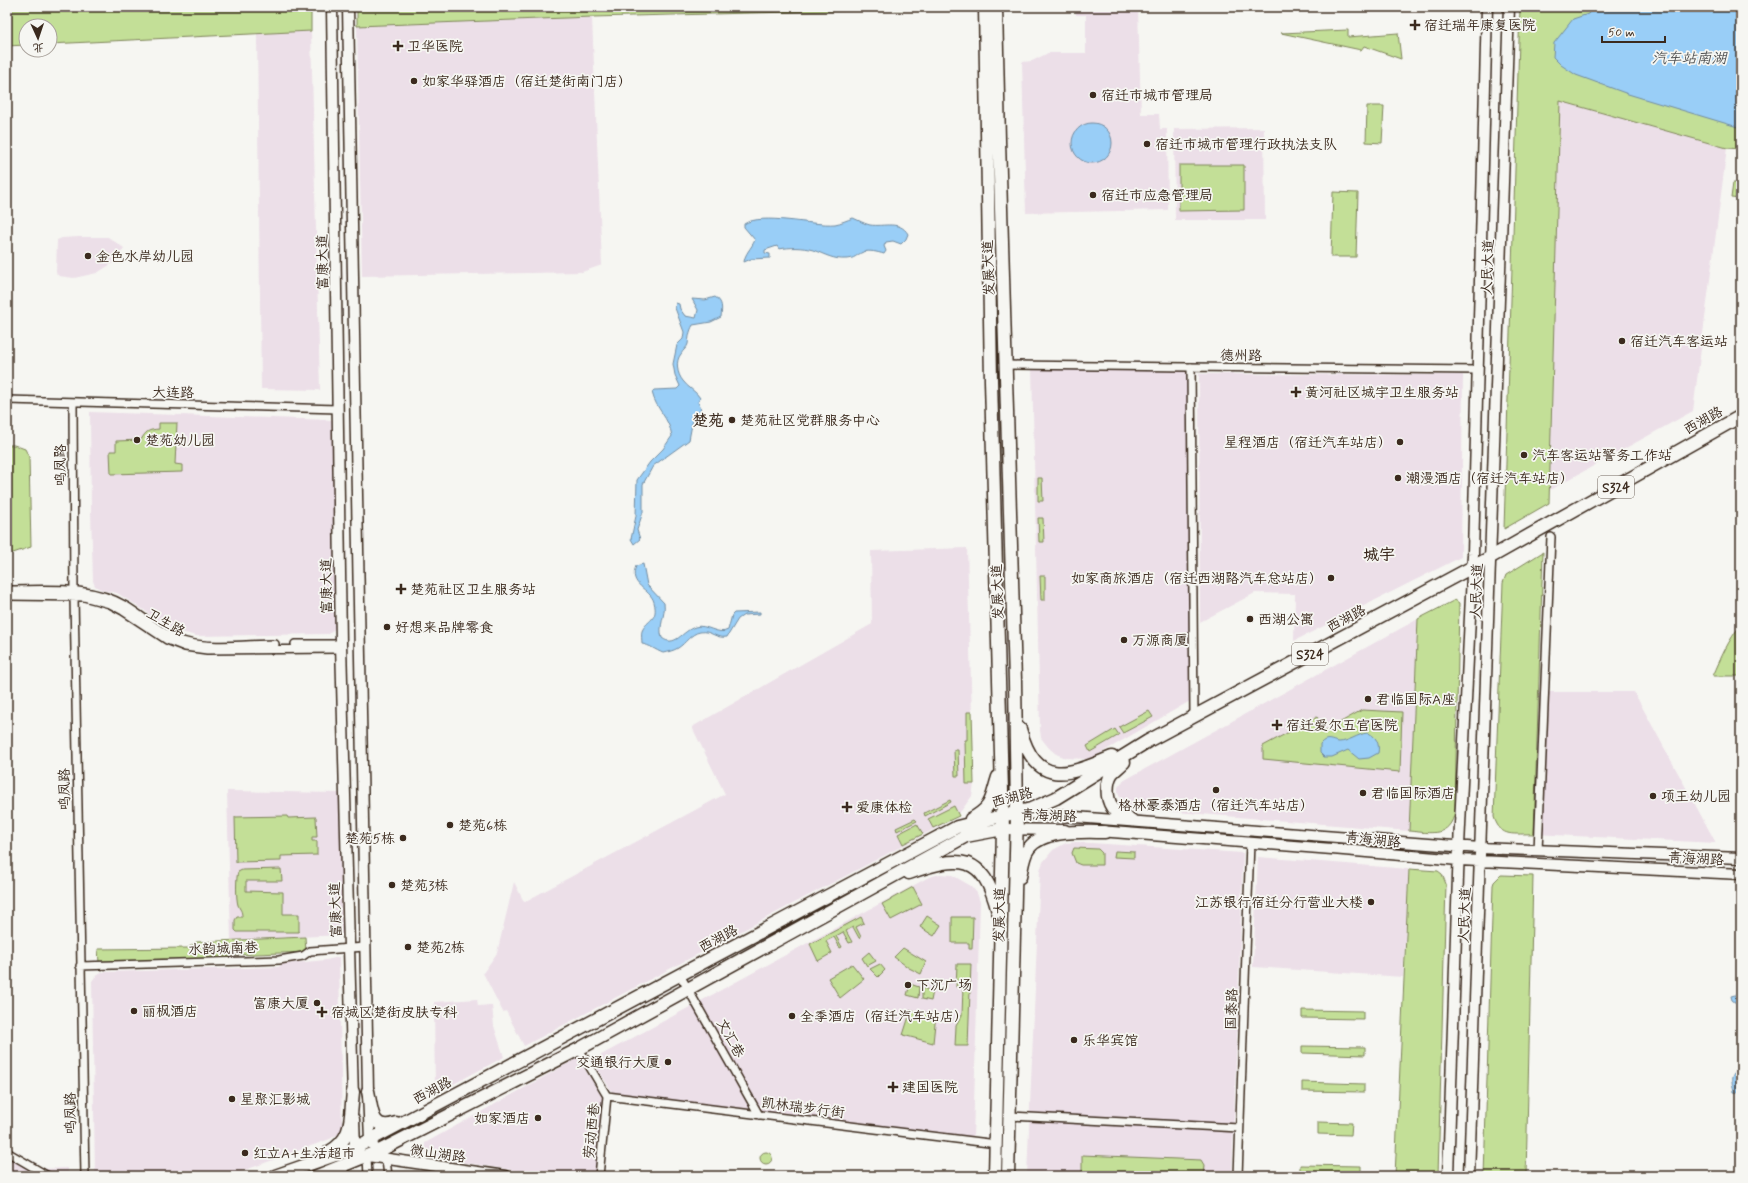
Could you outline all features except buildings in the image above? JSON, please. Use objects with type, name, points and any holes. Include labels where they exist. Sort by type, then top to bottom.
[{"type":"main road","name":"富康大道","points":[[332,7],[341,646],[355,1148]]},
{"type":"main road","name":"富康大道","points":[[348,7],[365,947],[370,1140]]},
{"type":"main road","name":"发展大道","points":[[985,7],[991,381],[1003,816],[1002,928],[995,1176]]},
{"type":"main road","name":"发展大道","points":[[996,7],[1015,681],[1016,828],[1008,1176]]},
{"type":"main road","name":"人民大道","points":[[1448,1176],[1459,846],[1472,567],[1487,7]]},
{"type":"main road","name":"人民大道","points":[[1469,1176],[1509,7]]},
{"type":"main road","name":"西湖路","points":[[275,1176],[355,1148],[957,827],[1031,809],[1056,798],[1148,741],[1491,557],[1741,416]]},
{"type":"main road","points":[[1474,501],[1492,502]]},
{"type":"main road","points":[[1470,620],[1488,622]]},
{"type":"main road","points":[[1015,681],[1018,717],[1024,743],[1029,753],[1037,763],[1049,770],[1061,774],[1074,772],[1148,741]]},
{"type":"main road","points":[[1130,820],[1118,814],[1112,807],[1108,794],[1108,783],[1113,773],[1148,741]]},
{"type":"main road","points":[[957,827],[983,812],[988,806],[1001,768]]},
{"type":"main road","points":[[1003,829],[1016,813]]},
{"type":"main road","name":"青海湖路","points":[[1016,813],[1130,820],[1480,848],[1741,858]]},
{"type":"main road","name":"青海湖路","points":[[1003,829],[1016,828],[1105,832],[1250,842],[1459,860],[1741,874]]},
{"type":"main road","name":"西湖路","points":[[317,1176],[344,1171],[367,1157],[384,1155],[966,836],[1003,829]]},
{"type":"main road","points":[[1014,930],[1024,856],[1029,847],[1038,840],[1053,834],[1105,832]]},
{"type":"main road","points":[[876,885],[938,864],[949,862],[967,864],[978,870],[986,878],[993,893],[1002,928]]},
{"type":"main road","points":[[368,1091],[374,1117],[380,1125],[390,1125],[427,1110]]},
{"type":"main road","points":[[304,1166],[331,1151],[343,1141],[350,1124],[353,1092]]},
{"type":"main road","points":[[370,1140],[384,1155]]},
{"type":"main road","points":[[355,1148],[358,1154],[367,1157]]},
{"type":"main road","name":"微山湖路","points":[[384,1155],[505,1176]]},
{"type":"street","name":"德州路","points":[[1005,366],[1477,370]]},
{"type":"street","points":[[1191,367],[1194,717]]},
{"type":"street","name":"大连路","points":[[7,400],[338,409]]},
{"type":"street","name":"鸣凤路","points":[[73,402],[74,594],[85,1176]]},
{"type":"street","points":[[1538,850],[1551,537]]},
{"type":"street","name":"卫生路","points":[[7,590],[74,594]]},
{"type":"street","name":"卫生路","points":[[7,596],[92,593],[119,603],[167,634],[188,643],[215,645],[341,646]]},
{"type":"street","name":"国泰路","points":[[1238,1176],[1250,842]]},
{"type":"street","name":"水韵城南巷","points":[[80,966],[279,960],[303,956],[310,951],[365,947]]},
{"type":"street","name":"文汇巷","points":[[680,975],[759,1115]]},
{"type":"street","name":"劳动西巷","points":[[579,1049],[607,1096],[599,1176]]},
{"type":"street","name":"凯林瑞步行街","points":[[607,1096],[996,1144]]},
{"type":"street","points":[[1010,1116],[1239,1128]]},
{"type":"street","points":[[344,1171],[355,1148]]},
{"type":"street","points":[[7,1152],[48,1176]]},
{"type":"street","points":[[384,1155],[388,1176]]},
{"type":"street","points":[[367,1157],[368,1176]]},
{"type":"shaded area","name":"宿迁市应急管理局","points":[[1076,7],[1138,7],[1141,114],[1159,114],[1160,129],[1167,129],[1168,210],[1026,213],[1022,62],[1032,61],[1048,53],[1086,53],[1086,15],[1076,15]]},
{"type":"shaded area","points":[[592,17],[602,265],[582,272],[362,276],[357,26]]},
{"type":"shaded area","points":[[311,31],[320,390],[261,389],[257,33]]},
{"type":"shaded area","points":[[1560,101],[1727,148],[1693,411],[1548,491]]},
{"type":"shaded area","points":[[1264,128],[1265,220],[1175,220],[1174,129]]},
{"type":"shaded area","name":"金色水岸幼儿园","points":[[108,237],[124,248],[116,261],[97,273],[74,278],[59,276],[56,273],[57,240],[62,238]]},
{"type":"shaded area","points":[[1032,366],[1187,367],[1190,701],[1094,757],[1086,759],[1066,758],[1056,754],[1041,738]]},
{"type":"shaded area","points":[[1199,374],[1463,375],[1461,557],[1294,641],[1295,594],[1255,593],[1200,622]]},
{"type":"shaded area","points":[[90,412],[332,420],[335,628],[329,634],[196,636],[174,630],[161,623],[117,593],[102,590],[95,586],[93,581],[91,512]]},
{"type":"shaded area","points":[[967,548],[974,784],[972,796],[961,811],[940,826],[524,1046],[506,1011],[503,1012],[483,973],[497,953],[514,882],[524,902],[725,794],[692,727],[872,624],[871,551]]},
{"type":"shaded area","points":[[1418,619],[1409,831],[1127,808],[1121,802],[1118,787],[1123,781]]},
{"type":"shaded area","points":[[1539,692],[1634,692],[1716,843],[1534,834]]},
{"type":"shaded area","points":[[227,791],[339,793],[342,935],[231,940]]},
{"type":"shaded area","points":[[1076,842],[1243,853],[1232,1176],[1027,1176],[1040,870],[1043,862],[1053,850],[1066,843]]},
{"type":"shaded area","points":[[1258,857],[1409,869],[1403,977],[1253,967]]},
{"type":"shaded area","points":[[940,874],[952,875],[971,886],[977,893],[980,902],[973,1138],[614,1095],[592,1060],[929,877]]},
{"type":"shaded area","points":[[339,957],[342,1132],[330,1139],[229,1176],[95,1176],[92,981],[95,977],[103,972],[278,967],[283,964],[326,960]]},
{"type":"shaded area","points":[[477,999],[478,1006],[492,1005],[494,1026],[504,1057],[435,1094],[434,1002]]},
{"type":"shaded area","points":[[578,1058],[603,1099],[595,1176],[550,1176],[428,1157],[425,1151],[425,1143]]},
{"type":"shaded area","points":[[7,1152],[37,1169],[68,1168],[68,1176],[7,1176]]},
{"type":"shaded area","points":[[420,1171],[447,1176],[360,1176]]},
{"type":"green space","points":[[7,7],[311,7],[311,31],[58,44],[58,18],[18,18],[18,45],[7,46]]},
{"type":"green space","points":[[357,7],[953,8],[592,17],[357,26]]},
{"type":"green space","points":[[1520,7],[1741,7],[1741,149],[1727,148],[1560,101],[1549,503],[1504,529]]},
{"type":"green space","points":[[1348,30],[1348,37],[1398,33],[1401,59],[1364,46],[1361,50],[1281,33]]},
{"type":"green space","points":[[1367,106],[1384,106],[1382,143],[1366,142]]},
{"type":"green space","points":[[1179,165],[1244,165],[1244,210],[1179,211]]},
{"type":"green space","points":[[1733,183],[1741,183],[1741,199],[1731,198]]},
{"type":"green space","points":[[1333,192],[1358,193],[1356,257],[1331,257]]},
{"type":"green space","points":[[159,423],[177,423],[175,464],[182,465],[182,472],[111,474],[110,451],[116,451],[116,441],[141,440],[148,432],[159,429]]},
{"type":"green space","points":[[7,445],[14,445],[25,449],[29,457],[31,547],[7,555]]},
{"type":"green space","points":[[1038,478],[1042,478],[1043,501],[1038,501]]},
{"type":"green space","points":[[1038,518],[1043,518],[1044,542],[1039,542]]},
{"type":"green space","points":[[1543,552],[1534,834],[1514,834],[1504,832],[1500,829],[1494,817],[1503,583],[1506,575]]},
{"type":"green space","points":[[1040,576],[1045,576],[1045,600],[1041,600]]},
{"type":"green space","points":[[1455,600],[1459,603],[1455,811],[1449,826],[1444,830],[1432,833],[1409,831],[1418,619]]},
{"type":"green space","points":[[1741,625],[1741,676],[1713,676],[1729,643]]},
{"type":"green space","points":[[1362,710],[1402,712],[1400,772],[1263,759],[1263,746],[1317,717],[1325,731]]},
{"type":"green space","points":[[1149,711],[1153,717],[1123,733],[1119,727]]},
{"type":"green space","points":[[967,712],[972,712],[974,784],[966,784],[965,740],[967,740]]},
{"type":"green space","points":[[1115,729],[1119,735],[1090,752],[1087,746]]},
{"type":"green space","points":[[954,750],[958,750],[959,776],[955,776]]},
{"type":"green space","points":[[950,800],[951,802],[925,816],[924,813]]},
{"type":"green space","points":[[954,806],[959,816],[933,828],[928,819]]},
{"type":"green space","points":[[287,816],[288,818],[316,817],[317,837],[312,837],[312,841],[317,841],[317,855],[281,856],[281,861],[236,862],[235,817]]},
{"type":"green space","points":[[915,819],[917,821],[897,831],[896,828]]},
{"type":"green space","points":[[917,824],[923,834],[903,844],[898,834]]},
{"type":"green space","points":[[1074,848],[1098,849],[1102,853],[1102,865],[1081,865],[1076,863],[1072,853]]},
{"type":"green space","points":[[1115,851],[1134,852],[1134,858],[1114,857]]},
{"type":"green space","points":[[281,869],[282,881],[246,881],[246,891],[283,892],[283,914],[299,914],[299,932],[237,932],[235,930],[235,920],[237,917],[242,917],[237,898],[238,872],[242,870]]},
{"type":"green space","points":[[1409,869],[1438,871],[1442,874],[1446,884],[1438,1176],[1395,1176]]},
{"type":"green space","points":[[1501,875],[1533,876],[1526,1176],[1484,1176],[1493,885]]},
{"type":"green space","points":[[913,887],[922,904],[891,920],[882,904]]},
{"type":"green space","points":[[927,916],[941,925],[934,936],[920,927]]},
{"type":"green space","points":[[861,917],[864,923],[856,927],[861,937],[859,938],[853,927],[846,931],[852,942],[849,943],[843,932],[836,936],[842,947],[840,948],[834,937],[826,941],[832,953],[818,961],[810,944]]},
{"type":"green space","points":[[952,917],[973,917],[972,949],[969,949],[969,943],[952,943]]},
{"type":"green space","points":[[305,937],[306,952],[232,955],[228,959],[99,962],[98,949],[188,948],[196,942]]},
{"type":"green space","points":[[903,948],[926,962],[921,974],[909,968],[894,957]]},
{"type":"green space","points":[[869,952],[876,961],[867,966],[862,958]]},
{"type":"green space","points":[[852,964],[864,979],[840,998],[828,978]]},
{"type":"green space","points":[[880,964],[885,970],[878,977],[870,969]]},
{"type":"green space","points":[[957,964],[971,964],[968,1046],[955,1046],[956,1026],[962,1015],[963,987],[956,987]]},
{"type":"green space","points":[[910,984],[919,987],[918,998],[907,995]]},
{"type":"green space","points":[[922,988],[933,991],[931,1001],[922,999]]},
{"type":"green space","points":[[911,1010],[936,1014],[933,1043],[903,1035]]},
{"type":"green space","points":[[1302,1010],[1363,1011],[1363,1019],[1302,1018]]},
{"type":"green space","points":[[1302,1046],[1365,1047],[1365,1055],[1302,1053]]},
{"type":"green space","points":[[1302,1082],[1364,1084],[1364,1092],[1302,1091]]},
{"type":"green space","points":[[1318,1122],[1352,1123],[1351,1135],[1318,1134]]},
{"type":"green space","points":[[764,1152],[768,1152],[772,1158],[768,1164],[764,1164],[760,1160],[760,1156]]},
{"type":"green space","points":[[1082,1155],[1201,1160],[1204,1165],[1203,1176],[1082,1176]]},
{"type":"green space","points":[[1300,1165],[1361,1166],[1361,1173],[1300,1173]]},
{"type":"water","name":"汽车站南湖","points":[[1593,7],[1741,7],[1741,128],[1628,94],[1576,75],[1561,65],[1553,57],[1554,43],[1573,19],[1588,14]]},
{"type":"water","points":[[1092,123],[1100,125],[1106,129],[1110,135],[1112,143],[1110,151],[1106,157],[1100,161],[1092,163],[1084,161],[1078,157],[1074,151],[1072,143],[1074,135],[1078,129],[1084,125]]},
{"type":"water","points":[[853,218],[870,225],[891,225],[901,227],[908,234],[906,239],[901,244],[893,241],[886,242],[884,246],[886,251],[884,254],[866,251],[849,259],[842,259],[833,258],[809,249],[779,249],[777,246],[765,250],[765,253],[770,254],[770,258],[751,259],[744,262],[747,253],[755,240],[744,227],[744,224],[763,219],[775,219],[835,224]]},
{"type":"water","points":[[715,297],[721,303],[721,317],[711,322],[693,325],[687,345],[679,357],[677,364],[681,378],[700,398],[698,402],[701,409],[693,419],[689,440],[653,466],[643,484],[643,512],[637,530],[640,539],[634,544],[631,539],[636,516],[637,480],[672,436],[668,424],[656,404],[652,392],[654,390],[677,389],[680,386],[675,375],[673,364],[677,345],[683,339],[684,332],[675,308],[676,303],[679,304],[680,309],[685,316],[696,318],[698,310],[692,299],[705,300]]},
{"type":"water","points":[[643,564],[647,585],[664,603],[661,634],[662,638],[667,641],[675,640],[690,629],[699,626],[720,632],[728,630],[732,615],[734,613],[760,612],[760,614],[744,615],[738,619],[727,637],[719,637],[707,632],[700,632],[693,635],[676,649],[663,653],[660,652],[648,645],[642,644],[642,631],[655,613],[652,597],[640,586],[635,578],[634,573],[636,566]]},
{"type":"water","points":[[1367,733],[1377,740],[1378,746],[1378,753],[1369,758],[1359,759],[1348,750],[1332,757],[1324,757],[1320,753],[1320,744],[1325,740],[1342,742]]},
{"type":"water","points":[[1741,995],[1741,1007],[1732,1000],[1731,996]]},
{"type":"water","points":[[1741,1017],[1741,1062],[1737,1062],[1737,1027]]},
{"type":"water","points":[[1737,1070],[1741,1071],[1741,1093],[1734,1092],[1732,1083],[1732,1078]]},
{"type":"place","name":"宿迁瑞年康复医院","points":[[1415,25]]},
{"type":"place","name":"卫华医院","points":[[398,46]]},
{"type":"place","name":"如家华驿酒店（宿迁楚街南门店）","points":[[414,81]]},
{"type":"place","name":"宿迁市城市管理局","points":[[1093,95]]},
{"type":"place","name":"宿迁市城市管理行政执法支队","points":[[1147,144]]},
{"type":"place","name":"宿迁市应急管理局","points":[[1093,195]]},
{"type":"place","name":"金色水岸幼儿园","points":[[88,256]]},
{"type":"place","name":"宿迁汽车客运站","points":[[1622,341]]},
{"type":"place","name":"黄河社区城宇卫生服务站","points":[[1296,392]]},
{"type":"place","name":"楚苑社区党群服务中心","points":[[732,420]]},
{"type":"place","name":"楚苑幼儿园","points":[[137,440]]},
{"type":"place","name":"星程酒店（宿迁汽车站店）","points":[[1400,442]]},
{"type":"place","name":"汽车客运站警务工作站","points":[[1524,455]]},
{"type":"place","name":"潮漫酒店（宿迁汽车站店）","points":[[1398,478]]},
{"type":"place","name":"如家商旅酒店（宿迁西湖路汽车总站店）","points":[[1331,578]]},
{"type":"place","name":"楚苑社区卫生服务站","points":[[401,589]]},
{"type":"place","name":"西湖公寓","points":[[1250,619]]},
{"type":"place","name":"好想来品牌零食","points":[[387,627]]},
{"type":"place","name":"万源商厦","points":[[1124,640]]},
{"type":"place","name":"君临国际A座","points":[[1368,699]]},
{"type":"place","name":"宿迁爱尔五官医院","points":[[1277,725]]},
{"type":"place","name":"格林豪泰酒店（宿迁汽车站店）","points":[[1216,790]]},
{"type":"place","name":"君临国际酒店","points":[[1363,793]]},
{"type":"place","name":"项王幼儿园","points":[[1653,796]]},
{"type":"place","name":"爱康体检","points":[[847,807]]},
{"type":"place","name":"楚苑6栋","points":[[450,825]]},
{"type":"place","name":"楚苑5栋","points":[[403,838]]},
{"type":"place","name":"楚苑3栋","points":[[392,885]]},
{"type":"place","name":"江苏银行宿迁分行营业大楼","points":[[1371,902]]},
{"type":"place","name":"楚苑2栋","points":[[408,947]]},
{"type":"place","name":"下沉广场","points":[[908,985]]},
{"type":"place","name":"富康大厦","points":[[317,1003]]},
{"type":"place","name":"丽枫酒店","points":[[134,1011]]},
{"type":"place","name":"宿城区楚街皮肤专科","points":[[322,1012]]},
{"type":"place","name":"全季酒店（宿迁汽车站店）","points":[[792,1016]]},
{"type":"place","name":"乐华宾馆","points":[[1074,1040]]},
{"type":"place","name":"交通银行大厦","points":[[668,1062]]},
{"type":"place","name":"建国医院","points":[[893,1087]]},
{"type":"place","name":"星聚汇影城","points":[[232,1099]]},
{"type":"place","name":"如家酒店","points":[[538,1118]]},
{"type":"place","name":"红立A+生活超市","points":[[245,1153]]},
{"type":"district","name":"楚苑","points":[[708,420]]},
{"type":"district","name":"城宇","points":[[1379,554]]}]
